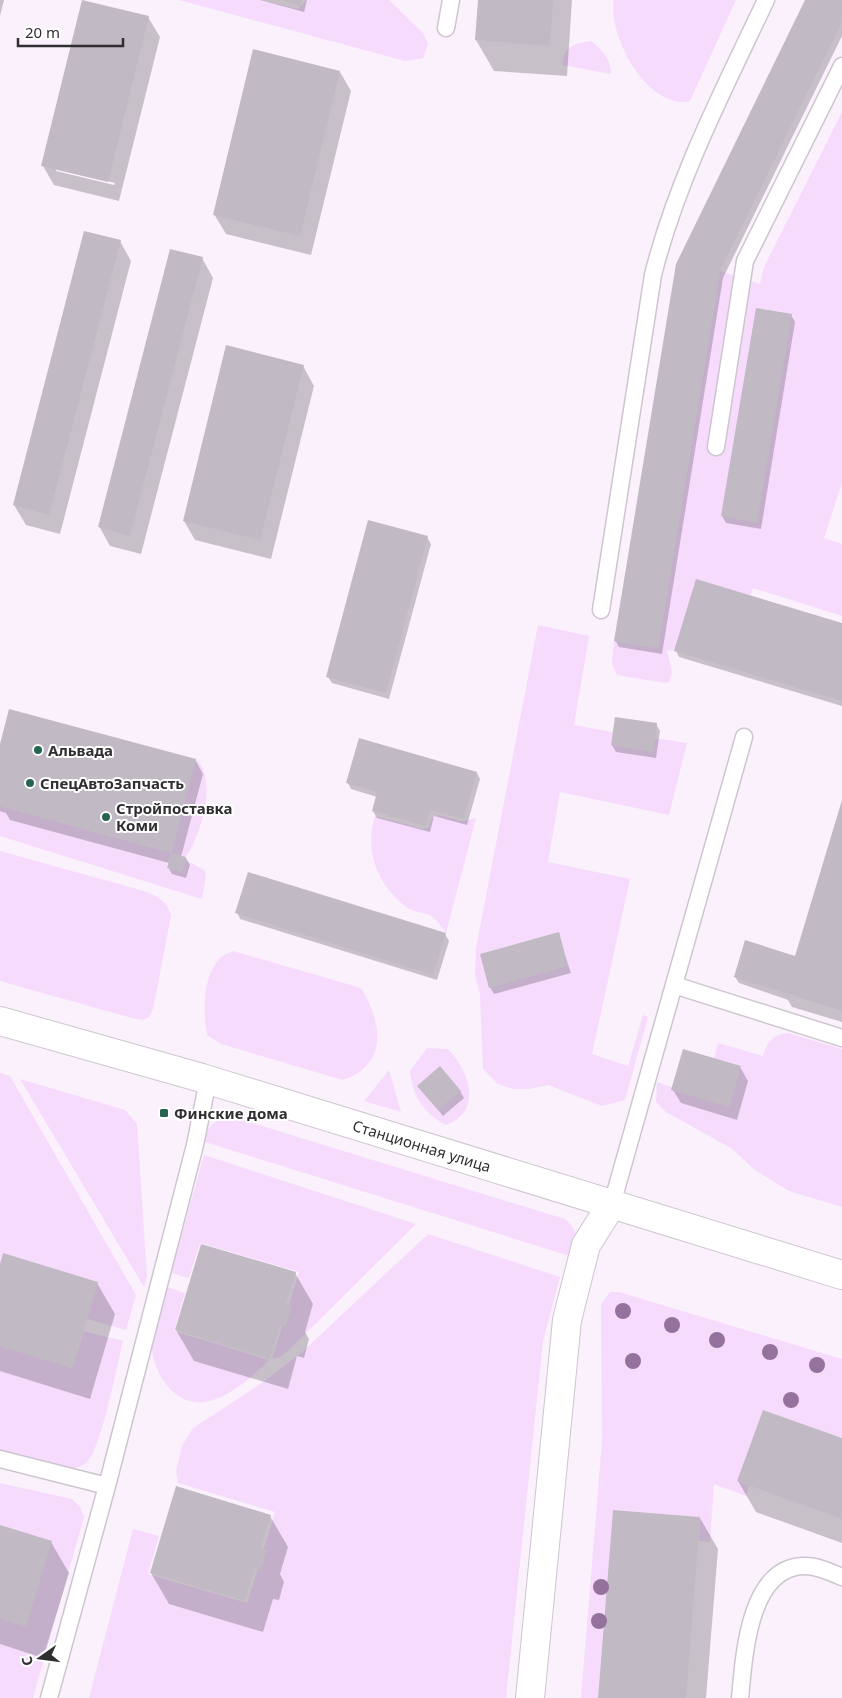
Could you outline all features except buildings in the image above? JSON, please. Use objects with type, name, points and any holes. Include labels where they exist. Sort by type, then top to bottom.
[{"type":"street","name":"Станционная улица","points":[[0,1020],[208,1080],[842,1275]]},
{"type":"street","points":[[530,1698],[567,1320],[586,1245],[612,1204]]},
{"type":"lane","points":[[446,28],[451,0]]},
{"type":"lane","points":[[602,610],[653,275],[663,237],[704,130],[766,0]]},
{"type":"lane","points":[[716,447],[745,261],[842,66]]},
{"type":"lane","points":[[612,1204],[744,736]]},
{"type":"lane","points":[[674,985],[842,1038]]},
{"type":"lane","points":[[49,1698],[107,1486],[194,1144],[208,1080]]},
{"type":"lane","points":[[0,1459],[107,1486]]},
{"type":"lane","points":[[740,1698],[745,1646],[760,1598],[766,1587],[779,1575],[797,1567],[814,1567],[842,1577]]},
{"type":"shaded area","points":[[179,0],[262,0],[297,9],[307,0],[389,0],[423,33],[428,44],[423,58],[405,61]]},
{"type":"shaded area","points":[[614,0],[736,0],[690,101],[674,101],[659,94],[646,83],[624,50],[617,32]]},
{"type":"shaded area","points":[[591,41],[608,59],[611,74],[562,65],[565,53],[570,47]]},
{"type":"shaded area","points":[[842,112],[842,483],[824,538],[842,544],[842,616],[753,588],[750,596],[674,651],[667,650],[672,672],[669,682],[665,683],[617,675],[612,664],[614,641],[658,648],[720,271],[760,284],[764,267]]},
{"type":"shaded area","points":[[538,625],[589,636],[574,725],[613,732],[611,745],[653,751],[655,738],[687,743],[669,815],[560,792],[548,862],[630,879],[592,1054],[628,1066],[643,1015],[648,1017],[625,1100],[602,1106],[548,1085],[529,1089],[513,1089],[498,1084],[483,1069],[480,994],[475,975],[476,948]]},
{"type":"shaded area","points":[[196,759],[203,768],[206,780],[205,808],[202,822],[186,857],[171,853]]},
{"type":"shaded area","points":[[0,806],[171,853],[167,867],[182,872],[186,860],[204,870],[206,876],[202,899],[0,836]]},
{"type":"shaded area","points":[[438,815],[462,821],[476,818],[446,933],[433,917],[406,907],[387,888],[376,866],[371,842],[375,816],[423,829],[428,828],[432,818]]},
{"type":"shaded area","points":[[0,851],[144,891],[158,897],[167,906],[171,916],[153,1009],[149,1017],[143,1020],[132,1018],[0,981]]},
{"type":"shaded area","points":[[233,951],[361,988],[374,1015],[377,1028],[377,1041],[374,1053],[368,1064],[358,1073],[343,1080],[221,1044],[207,1035],[205,995],[210,975],[220,958]]},
{"type":"shaded area","points":[[788,1033],[842,1049],[842,1207],[789,1191],[755,1170],[731,1148],[666,1112],[656,1102],[657,1082],[729,1107],[741,1066],[714,1058],[718,1043],[763,1056],[771,1040]]},
{"type":"shaded area","points":[[427,1048],[448,1049],[456,1058],[467,1079],[469,1101],[465,1111],[458,1119],[446,1125],[438,1121],[420,1103],[411,1080],[410,1071]]},
{"type":"shaded area","points":[[389,1070],[401,1112],[364,1101]]},
{"type":"shaded area","points":[[0,1073],[10,1076],[136,1295],[126,1330],[87,1319],[98,1282],[3,1253],[0,1264]]},
{"type":"shaded area","points":[[20,1079],[125,1110],[137,1124],[147,1277],[144,1287]]},
{"type":"shaded area","points":[[226,1115],[565,1219],[570,1223],[576,1236],[573,1257],[202,1141],[211,1126]]},
{"type":"shaded area","points":[[204,1155],[416,1224],[287,1352],[278,1358],[272,1359],[299,1272],[200,1243],[189,1278],[171,1273]]},
{"type":"shaded area","points":[[428,1234],[560,1277],[543,1341],[506,1698],[89,1698],[133,1529],[159,1536],[148,1574],[247,1603],[275,1512],[178,1483],[176,1471],[182,1446],[193,1428],[259,1385],[301,1353]]},
{"type":"shaded area","points":[[167,1287],[185,1293],[174,1331],[269,1360],[240,1386],[214,1400],[193,1402],[173,1392],[159,1373],[152,1350],[154,1326]]},
{"type":"shaded area","points":[[610,1292],[619,1292],[842,1359],[842,1438],[763,1410],[737,1481],[749,1485],[746,1496],[714,1484],[710,1542],[699,1541],[700,1517],[613,1510],[598,1698],[581,1698],[602,1441],[601,1304]]},
{"type":"shaded area","points":[[84,1331],[123,1341],[104,1423],[99,1439],[88,1461],[76,1468],[67,1469],[0,1452],[0,1346],[72,1368]]},
{"type":"shaded area","points":[[0,1483],[72,1499],[80,1507],[84,1517],[33,1698],[0,1698]]},
{"type":"place","name":"Альвада","points":[[38,750]]},
{"type":"place","name":"СпецАвтоЗапчасть","points":[[30,783]]},
{"type":"place","name":"Стройпоставка Коми","points":[[106,817]]},
{"type":"place","name":"Финские дома","points":[[164,1113]]}]
